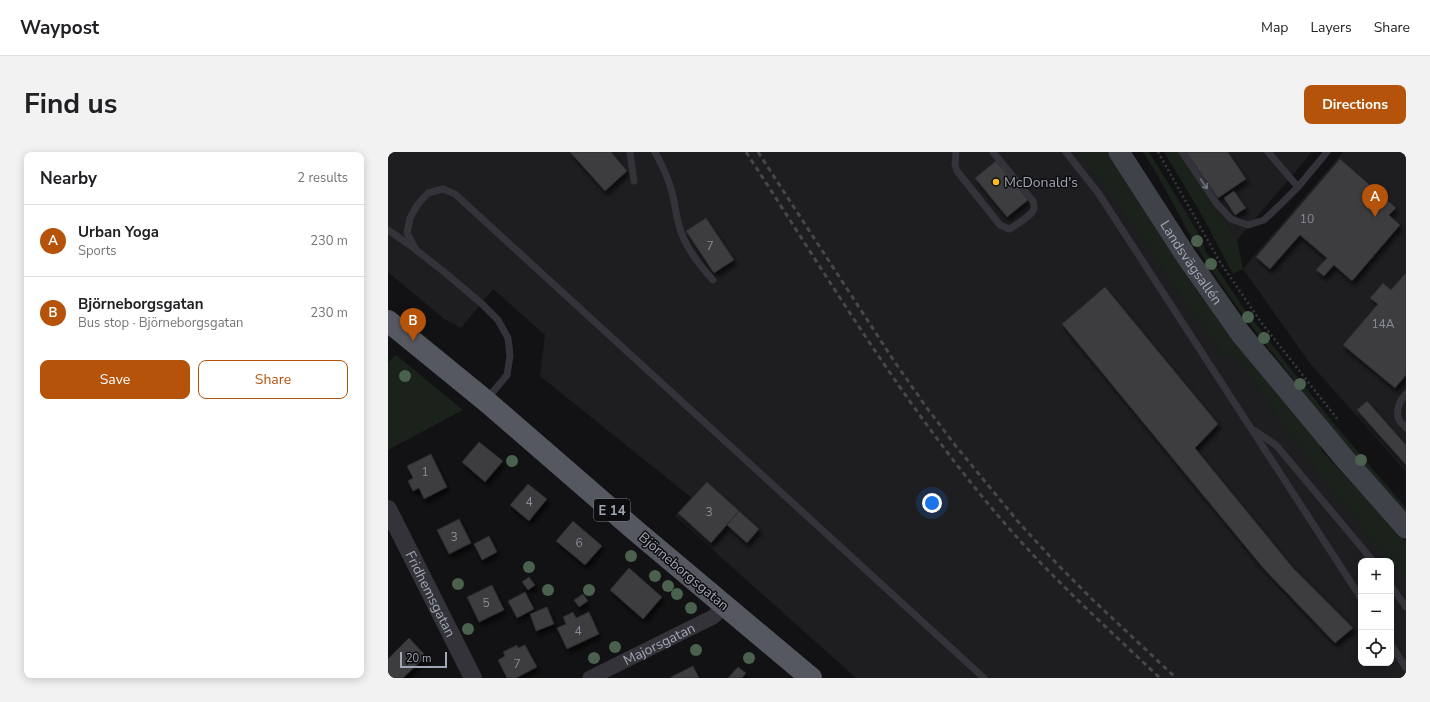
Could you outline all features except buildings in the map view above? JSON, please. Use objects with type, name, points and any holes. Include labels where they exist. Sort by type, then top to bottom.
[{"type":"highway","name":"Björneborgsgatan","points":[[389,323],[486,401],[811,678]]},
{"type":"main road","name":"Landsvägsallén","points":[[1119,152],[1186,256],[1241,334],[1344,458],[1406,528]]},
{"type":"main road","name":"Landsvägsallén","points":[[1135,152],[1166,201],[1194,250],[1270,368]]},
{"type":"street","name":"Fridhemsgatan","points":[[388,509],[473,678]]},
{"type":"street","name":"Majorsgatan","points":[[590,678],[713,617],[725,606]]},
{"type":"lane","points":[[630,152],[634,181]]},
{"type":"lane","points":[[655,152],[667,173],[677,218],[683,236],[691,252],[702,268],[713,280]]},
{"type":"lane","points":[[956,152],[955,164],[957,171],[1000,225],[1009,229],[1033,211],[1034,201],[993,152]]},
{"type":"lane","points":[[1066,152],[1099,194],[1358,594]]},
{"type":"lane","points":[[1182,152],[1217,204],[1231,219],[1248,225],[1264,220],[1298,187],[1327,152]]},
{"type":"lane","points":[[1268,152],[1298,187]]},
{"type":"lane","points":[[416,250],[407,233],[410,218],[418,204],[428,193],[443,189],[455,194],[984,678]]},
{"type":"lane","points":[[388,230],[443,270],[498,320],[508,338],[510,356],[507,375],[486,401]]},
{"type":"lane","points":[[1406,394],[1400,400],[1398,410],[1399,420],[1406,428]]},
{"type":"lane","points":[[1252,428],[1276,445],[1370,558]]},
{"type":"lane","points":[[1394,590],[1406,607]]},
{"type":"lane","points":[[1394,649],[1406,668]]},
{"type":"path","points":[[1158,152],[1220,262],[1232,280],[1261,322],[1338,420]]},
{"type":"shaded area","points":[[388,152],[1094,152],[1110,180],[1322,451],[1406,542],[1406,678],[856,678],[675,516],[692,498],[540,376],[545,335],[493,289],[461,328],[444,319],[388,272]]},
{"type":"shaded area","points":[[1078,152],[1110,152],[1198,291],[1319,443],[1322,451],[1406,542],[1406,577],[1394,565],[1394,558],[1386,558],[1374,546],[1349,509],[1332,492],[1238,359],[1222,353],[1122,210]]},
{"type":"shaded area","points":[[1143,152],[1149,152],[1197,231],[1206,252],[1245,310],[1335,425],[1406,508],[1406,514],[1323,417],[1262,340],[1229,295],[1199,251]]},
{"type":"shaded area","points":[[1164,152],[1178,152],[1237,240],[1243,269],[1233,274],[1199,210]]},
{"type":"shaded area","points":[[1178,152],[1312,152],[1237,240]]},
{"type":"shaded area","points":[[1343,152],[1406,152],[1406,472],[1309,362],[1243,269]]},
{"type":"shaded area","points":[[396,355],[463,410],[388,450],[388,362]]},
{"type":"railway","points":[[746,152],[870,344],[902,391],[970,482],[1043,566],[1160,678]]},
{"type":"railway","points":[[758,152],[894,361],[955,445],[1020,524],[1058,565],[1176,678]]},
{"type":"place","name":"McDonald's","points":[[996,182]]},
{"type":"place","name":"Urban Yoga","points":[[1375,217]]},
{"type":"place","name":"Björneborgsgatan","points":[[413,341]]}]
